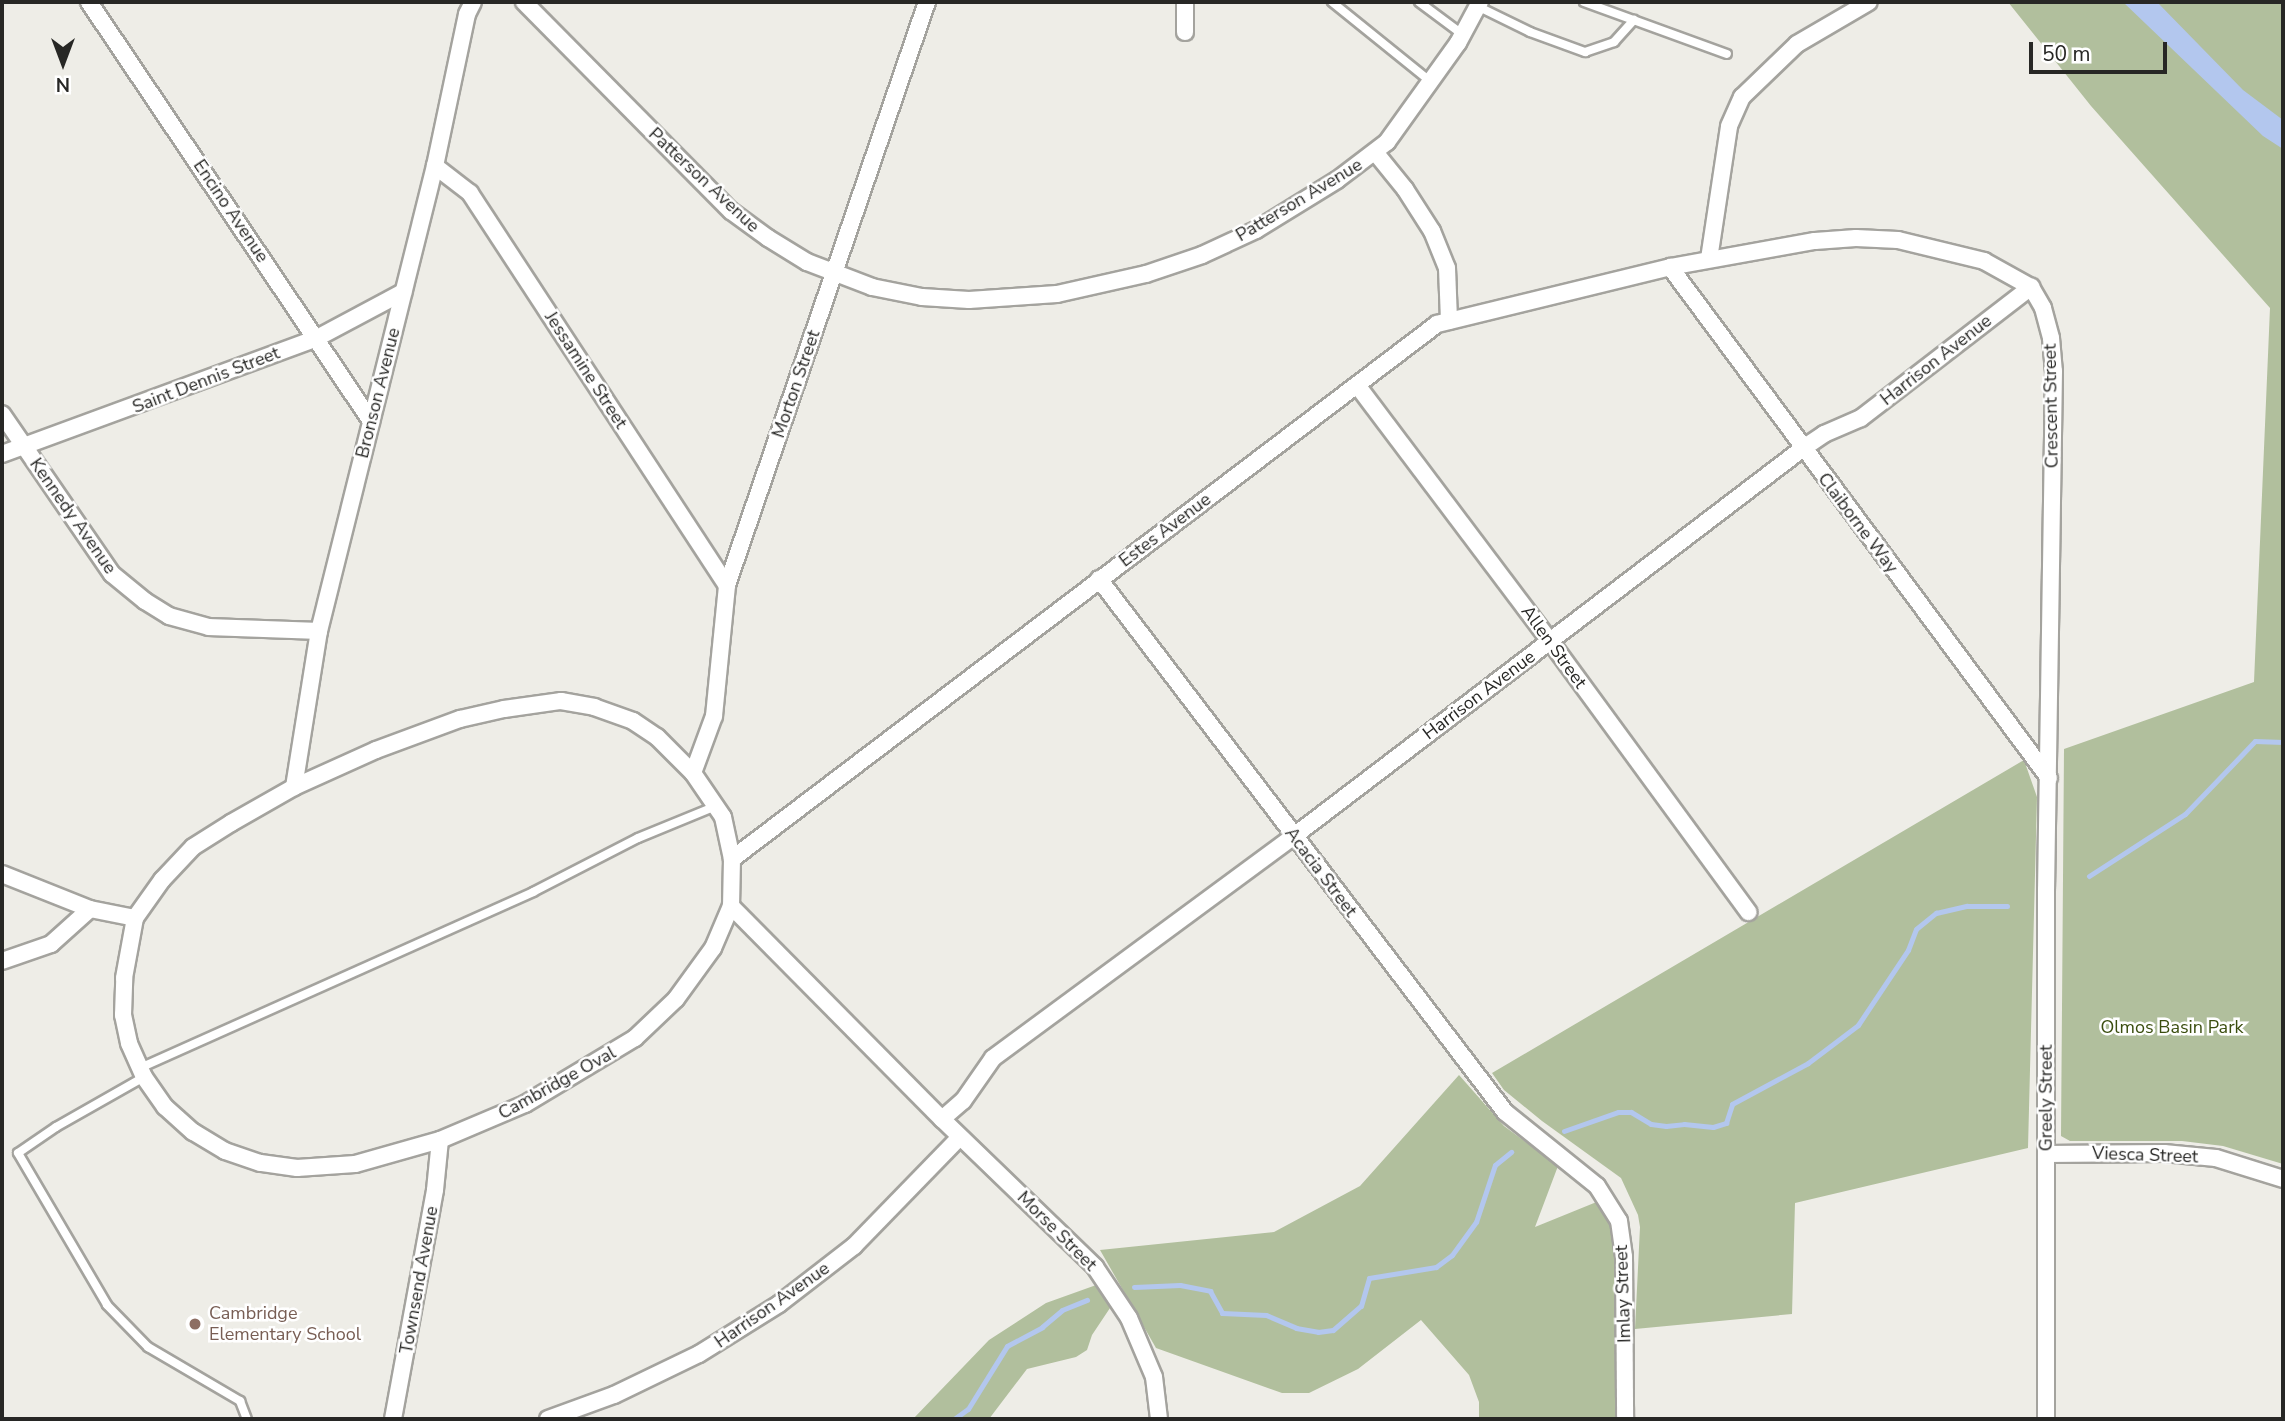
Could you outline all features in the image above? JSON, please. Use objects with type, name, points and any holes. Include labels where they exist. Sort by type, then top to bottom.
[{"type":"street","name":"Encino Avenue","points":[[89,2],[371,421]]},
{"type":"street","name":"Bronson Avenue","points":[[294,787],[319,631],[435,166],[467,15],[473,2]]},
{"type":"street","name":"Patterson Avenue","points":[[524,2],[731,211],[768,239],[833,274],[872,288],[922,297],[969,300],[1057,294],[1146,274],[1202,255],[1256,230],[1387,142],[1432,82],[1479,4]]},
{"type":"street","name":"Morton Street","points":[[693,773],[714,716],[727,585],[927,2]]},
{"type":"street","points":[[1185,2],[1185,32]]},
{"type":"street","points":[[1709,259],[1728,126],[1742,97],[1797,44],[1869,2]]},
{"type":"street","points":[[1375,152],[1405,189],[1432,231],[1447,268],[1449,321],[1709,259],[1815,241],[1856,238],[1898,240],[1984,261],[2031,287]]},
{"type":"street","name":"Jessamine Street","points":[[435,166],[470,193],[727,585]]},
{"type":"street","name":"Claiborne Way","points":[[1670,267],[1802,449],[2049,778]]},
{"type":"street","name":"Harrison Avenue","points":[[942,1119],[963,1101],[993,1058],[1294,836],[1802,449],[1824,434],[1861,418],[2031,287]]},
{"type":"street","name":"Crescent Street","points":[[2031,287],[2046,318],[2054,370],[2049,778]]},
{"type":"street","name":"Saint Dennis Street","points":[[2,454],[317,338],[403,292]]},
{"type":"street","name":"Estes Avenue","points":[[732,859],[1437,324],[1449,321]]},
{"type":"street","name":"Allen Street","points":[[1357,385],[1550,641],[1748,912]]},
{"type":"street","name":"Kennedy Avenue","points":[[2,414],[112,574],[145,601],[169,616],[209,627],[319,631]]},
{"type":"street","name":"Acacia Street","points":[[1100,579],[1505,1112],[1557,1152]]},
{"type":"street","name":"Cambridge Oval","points":[[561,701],[594,707],[633,721],[657,737],[693,773],[716,806],[723,817],[732,859],[731,906],[713,947],[669,1006],[635,1038],[526,1104],[440,1140],[355,1164],[297,1168],[260,1163],[225,1151],[193,1132],[165,1107],[142,1072],[129,1042],[122,997],[135,918],[162,880],[193,847],[294,787],[376,750],[460,719],[504,709],[561,701]]},
{"type":"street","name":"Greely Street","points":[[2046,1419],[2049,778]]},
{"type":"street","points":[[2,874],[90,909],[135,918]]},
{"type":"street","points":[[731,906],[942,1119]]},
{"type":"street","points":[[2,961],[51,944],[90,909]]},
{"type":"street","name":"Morse Street","points":[[942,1119],[1096,1268],[1129,1318],[1154,1377],[1159,1419]]},
{"type":"street","name":"Harrison Avenue","points":[[548,1419],[614,1395],[699,1354],[779,1304],[854,1246],[960,1137]]},
{"type":"street","name":"Townsend Avenue","points":[[393,1419],[435,1190],[440,1140]]},
{"type":"street","name":"Imlay Street","points":[[1557,1152],[1597,1186],[1619,1222],[1624,1257],[1625,1419]]},
{"type":"street","name":"Viesca Street","points":[[2046,1154],[2164,1153],[2216,1158],[2283,1179]]},
{"type":"lane","points":[[1332,2],[1432,82]]},
{"type":"lane","points":[[1419,2],[1462,34]]},
{"type":"lane","points":[[1584,2],[1727,54]]},
{"type":"lane","points":[[1479,4],[1530,32],[1584,51],[1614,42],[1634,20]]},
{"type":"lane","points":[[247,1419],[240,1401],[148,1348],[107,1304],[18,1153],[142,1072],[533,892],[638,838],[716,806]]},
{"type":"green space","name":"Olmos Basin Park","points":[[2008,2],[2283,2],[2283,1164],[2223,1146],[2182,1141],[2070,1141],[2061,1136],[2064,749],[2254,682],[2270,308],[2091,106]]},
{"type":"green space","points":[[2024,760],[2037,797],[2028,1148],[1795,1203],[1792,1314],[1635,1329],[1640,1227],[1638,1215],[1621,1178],[1542,1121],[1504,1090],[1492,1073]]},
{"type":"green space","points":[[1459,1075],[1504,1126],[1558,1166],[1535,1227],[1599,1201],[1612,1225],[1616,1257],[1617,1419],[1479,1419],[1479,1402],[1469,1375],[1421,1320],[1358,1369],[1309,1393],[1282,1393],[1156,1348],[1100,1250],[1274,1232],[1360,1186]]},
{"type":"green space","points":[[1099,1284],[1110,1308],[1092,1335],[1087,1350],[1076,1357],[1027,1369],[989,1419],[913,1419],[989,1340],[1046,1303]]},
{"type":"water","points":[[2123,2],[2157,2],[2243,90],[2283,120],[2283,149],[2263,136]]},
{"type":"waterway","points":[[2089,876],[2185,814],[2255,741],[2283,742]]},
{"type":"waterway","points":[[1564,1131],[1618,1112],[1631,1112],[1651,1124],[1666,1126],[1684,1124],[1713,1127],[1726,1123],[1732,1104],[1808,1063],[1858,1025],[1908,950],[1916,929],[1936,913],[1967,906],[2007,906]]},
{"type":"waterway","points":[[1134,1287],[1180,1285],[1210,1291],[1222,1313],[1266,1315],[1296,1328],[1318,1332],[1333,1330],[1361,1306],[1369,1278],[1436,1267],[1452,1255],[1476,1222],[1495,1165],[1511,1152]]},
{"type":"waterway","points":[[954,1419],[968,1409],[1007,1346],[1042,1327],[1062,1310],[1087,1300]]},
{"type":"place","name":"Cambridge Elementary School","points":[[195,1324]]}]
